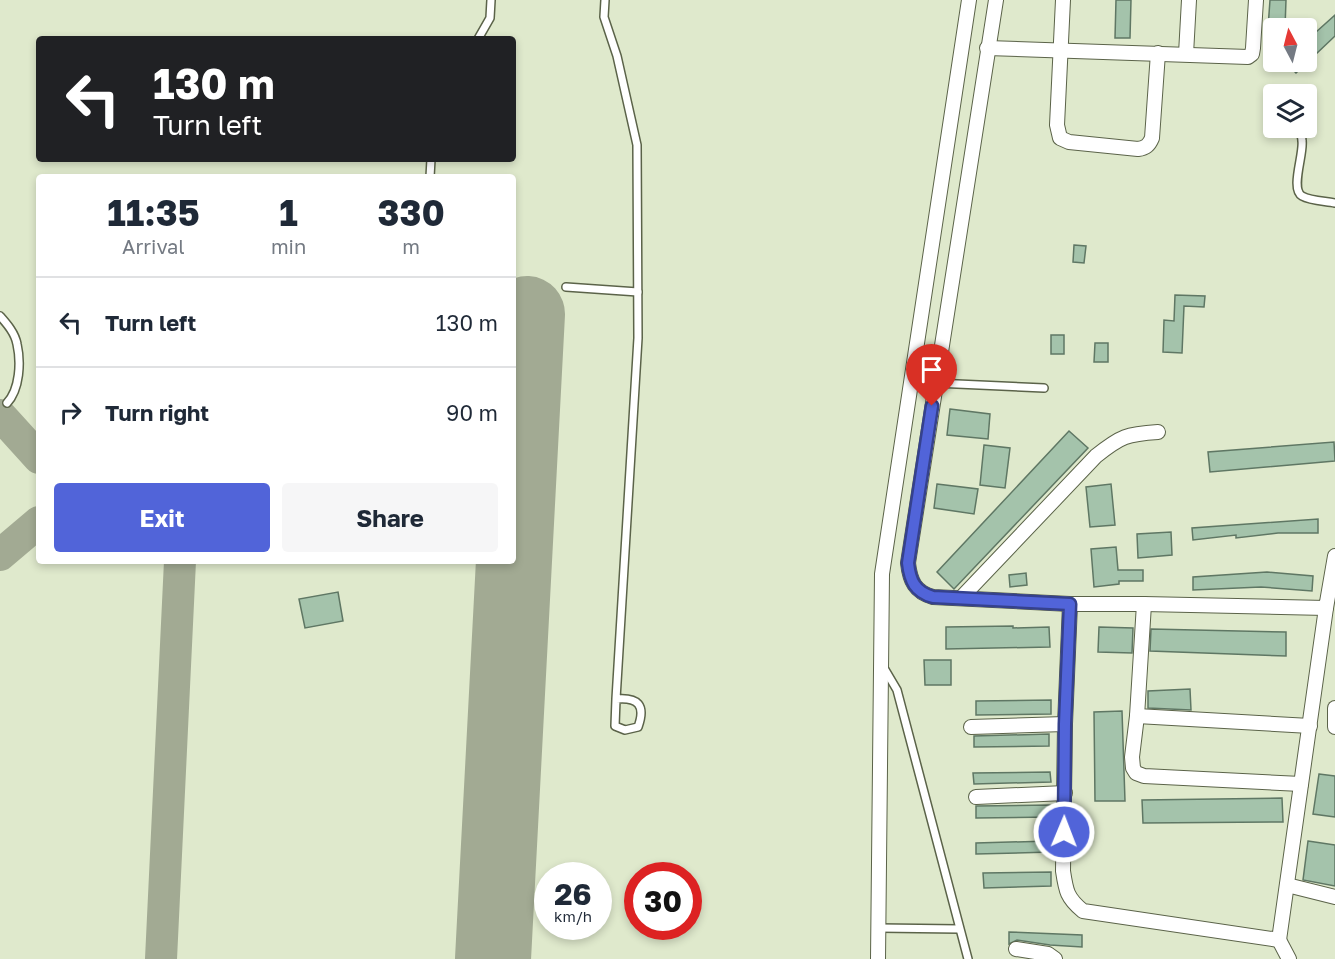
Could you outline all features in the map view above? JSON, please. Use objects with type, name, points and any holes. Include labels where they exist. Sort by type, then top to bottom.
[{"type":"street","points":[[878,959],[882,574],[969,0]]},
{"type":"street","points":[[996,0],[908,563],[909,575],[914,587],[921,594],[933,597],[1070,604],[1326,608]]},
{"type":"street","points":[[1063,0],[1058,125],[1060,138],[1068,142],[1138,149],[1149,145],[1152,138],[1158,53]]},
{"type":"street","points":[[1186,54],[1189,0]]},
{"type":"street","points":[[987,48],[1248,57],[1252,54],[1256,0]]},
{"type":"street","points":[[961,598],[1096,456],[1116,440],[1127,435],[1158,432]]},
{"type":"street","points":[[1277,959],[1300,784],[1335,556]]},
{"type":"street","points":[[1070,604],[1065,724],[1063,872],[1066,891],[1071,902],[1083,911],[1279,940]]},
{"type":"street","points":[[1144,604],[1132,757],[1136,773],[1144,776],[1300,784]]},
{"type":"street","points":[[1335,708],[1335,727]]},
{"type":"street","points":[[1137,716],[1310,726]]},
{"type":"street","points":[[971,727],[1065,724]]},
{"type":"street","points":[[976,797],[1065,793]]},
{"type":"street","points":[[1287,885],[1335,897]]},
{"type":"street","points":[[1279,940],[1289,959]]},
{"type":"street","points":[[1016,949],[1048,954],[1055,959]]},
{"type":"lane","points":[[480,36],[490,18],[491,0]]},
{"type":"lane","points":[[604,0],[604,17],[617,56],[637,145],[638,338],[616,699],[615,726],[625,730],[638,727],[642,716],[638,702],[631,698],[616,699]]},
{"type":"lane","points":[[1301,138],[1297,182],[1300,196],[1335,203]]},
{"type":"lane","points":[[566,287],[638,292]]},
{"type":"lane","points":[[0,316],[10,327],[17,343],[17,387],[7,403]]},
{"type":"lane","points":[[935,383],[1044,388]]},
{"type":"lane","points":[[880,661],[897,690],[968,959]]},
{"type":"lane","points":[[879,927],[959,929]]},
{"type":"building","points":[[1116,0],[1131,0],[1130,38],[1115,38]]},
{"type":"building","points":[[1270,0],[1286,0],[1285,18],[1269,18]]},
{"type":"building","points":[[1335,15],[1335,36],[1317,53],[1317,31]]},
{"type":"building","points":[[1074,245],[1086,246],[1084,263],[1073,262]]},
{"type":"building","points":[[1175,295],[1205,296],[1204,307],[1184,306],[1182,353],[1163,352],[1164,320],[1174,321]]},
{"type":"building","points":[[1051,335],[1064,335],[1064,354],[1051,354]]},
{"type":"building","points":[[1095,343],[1108,343],[1108,362],[1094,362]]},
{"type":"building","points":[[950,409],[990,414],[988,439],[947,435]]},
{"type":"building","points":[[1069,431],[1088,448],[954,589],[937,572]]},
{"type":"building","points":[[1334,442],[1335,461],[1210,472],[1208,452]]},
{"type":"building","points":[[984,445],[1010,448],[1005,488],[980,485]]},
{"type":"building","points":[[937,484],[978,489],[974,514],[934,508]]},
{"type":"building","points":[[1111,484],[1115,525],[1090,527],[1086,487]]},
{"type":"building","points":[[1318,519],[1318,533],[1278,533],[1236,538],[1236,535],[1193,540],[1192,528]]},
{"type":"building","points":[[1171,532],[1172,555],[1138,558],[1137,534]]},
{"type":"building","points":[[1116,547],[1118,570],[1143,570],[1143,581],[1119,581],[1119,584],[1094,587],[1091,549]]},
{"type":"building","points":[[1267,572],[1313,576],[1312,591],[1261,587],[1193,590],[1193,577]]},
{"type":"building","points":[[1026,573],[1027,585],[1010,587],[1009,575]]},
{"type":"building","points":[[338,592],[343,621],[305,628],[299,599]]},
{"type":"building","points":[[1013,626],[1013,628],[1049,627],[1050,647],[946,649],[946,627]]},
{"type":"building","points":[[1099,627],[1133,628],[1132,653],[1098,652]]},
{"type":"building","points":[[1151,629],[1286,632],[1286,656],[1150,651]]},
{"type":"building","points":[[924,660],[951,660],[951,685],[925,685]]},
{"type":"building","points":[[1190,689],[1191,710],[1148,708],[1148,691]]},
{"type":"building","points":[[1051,700],[1051,714],[976,715],[976,701]]},
{"type":"building","points":[[1122,711],[1125,801],[1095,801],[1094,712]]},
{"type":"building","points":[[1049,734],[1049,746],[974,747],[974,736]]},
{"type":"building","points":[[1050,772],[1051,782],[974,784],[973,773]]},
{"type":"building","points":[[1319,774],[1335,776],[1335,817],[1313,814]]},
{"type":"building","points":[[1282,798],[1283,822],[1143,823],[1142,800]]},
{"type":"building","points":[[1050,805],[1051,817],[976,818],[976,806]]},
{"type":"building","points":[[1050,841],[1051,852],[976,854],[976,843]]},
{"type":"building","points":[[1308,841],[1335,845],[1335,886],[1303,880]]},
{"type":"building","points":[[1051,872],[1051,886],[984,888],[983,873]]},
{"type":"building","points":[[1009,932],[1082,935],[1082,947],[1017,940],[1009,944]]},
{"type":"taxiway","points":[[516,330],[526,331]]},
{"type":"taxiway","points":[[0,415],[36,455]]},
{"type":"taxiway","points":[[0,555],[36,525]]},
{"type":"taxiway","points":[[161,959],[180,564]]},
{"type":"runway","points":[[516,523],[527,314]]},
{"type":"runway","points":[[493,959],[514,564]]},
{"type":"route","points":[[932,406],[908,563],[909,575],[914,587],[921,594],[933,597],[1070,604],[1065,724],[1064,832]]}]
